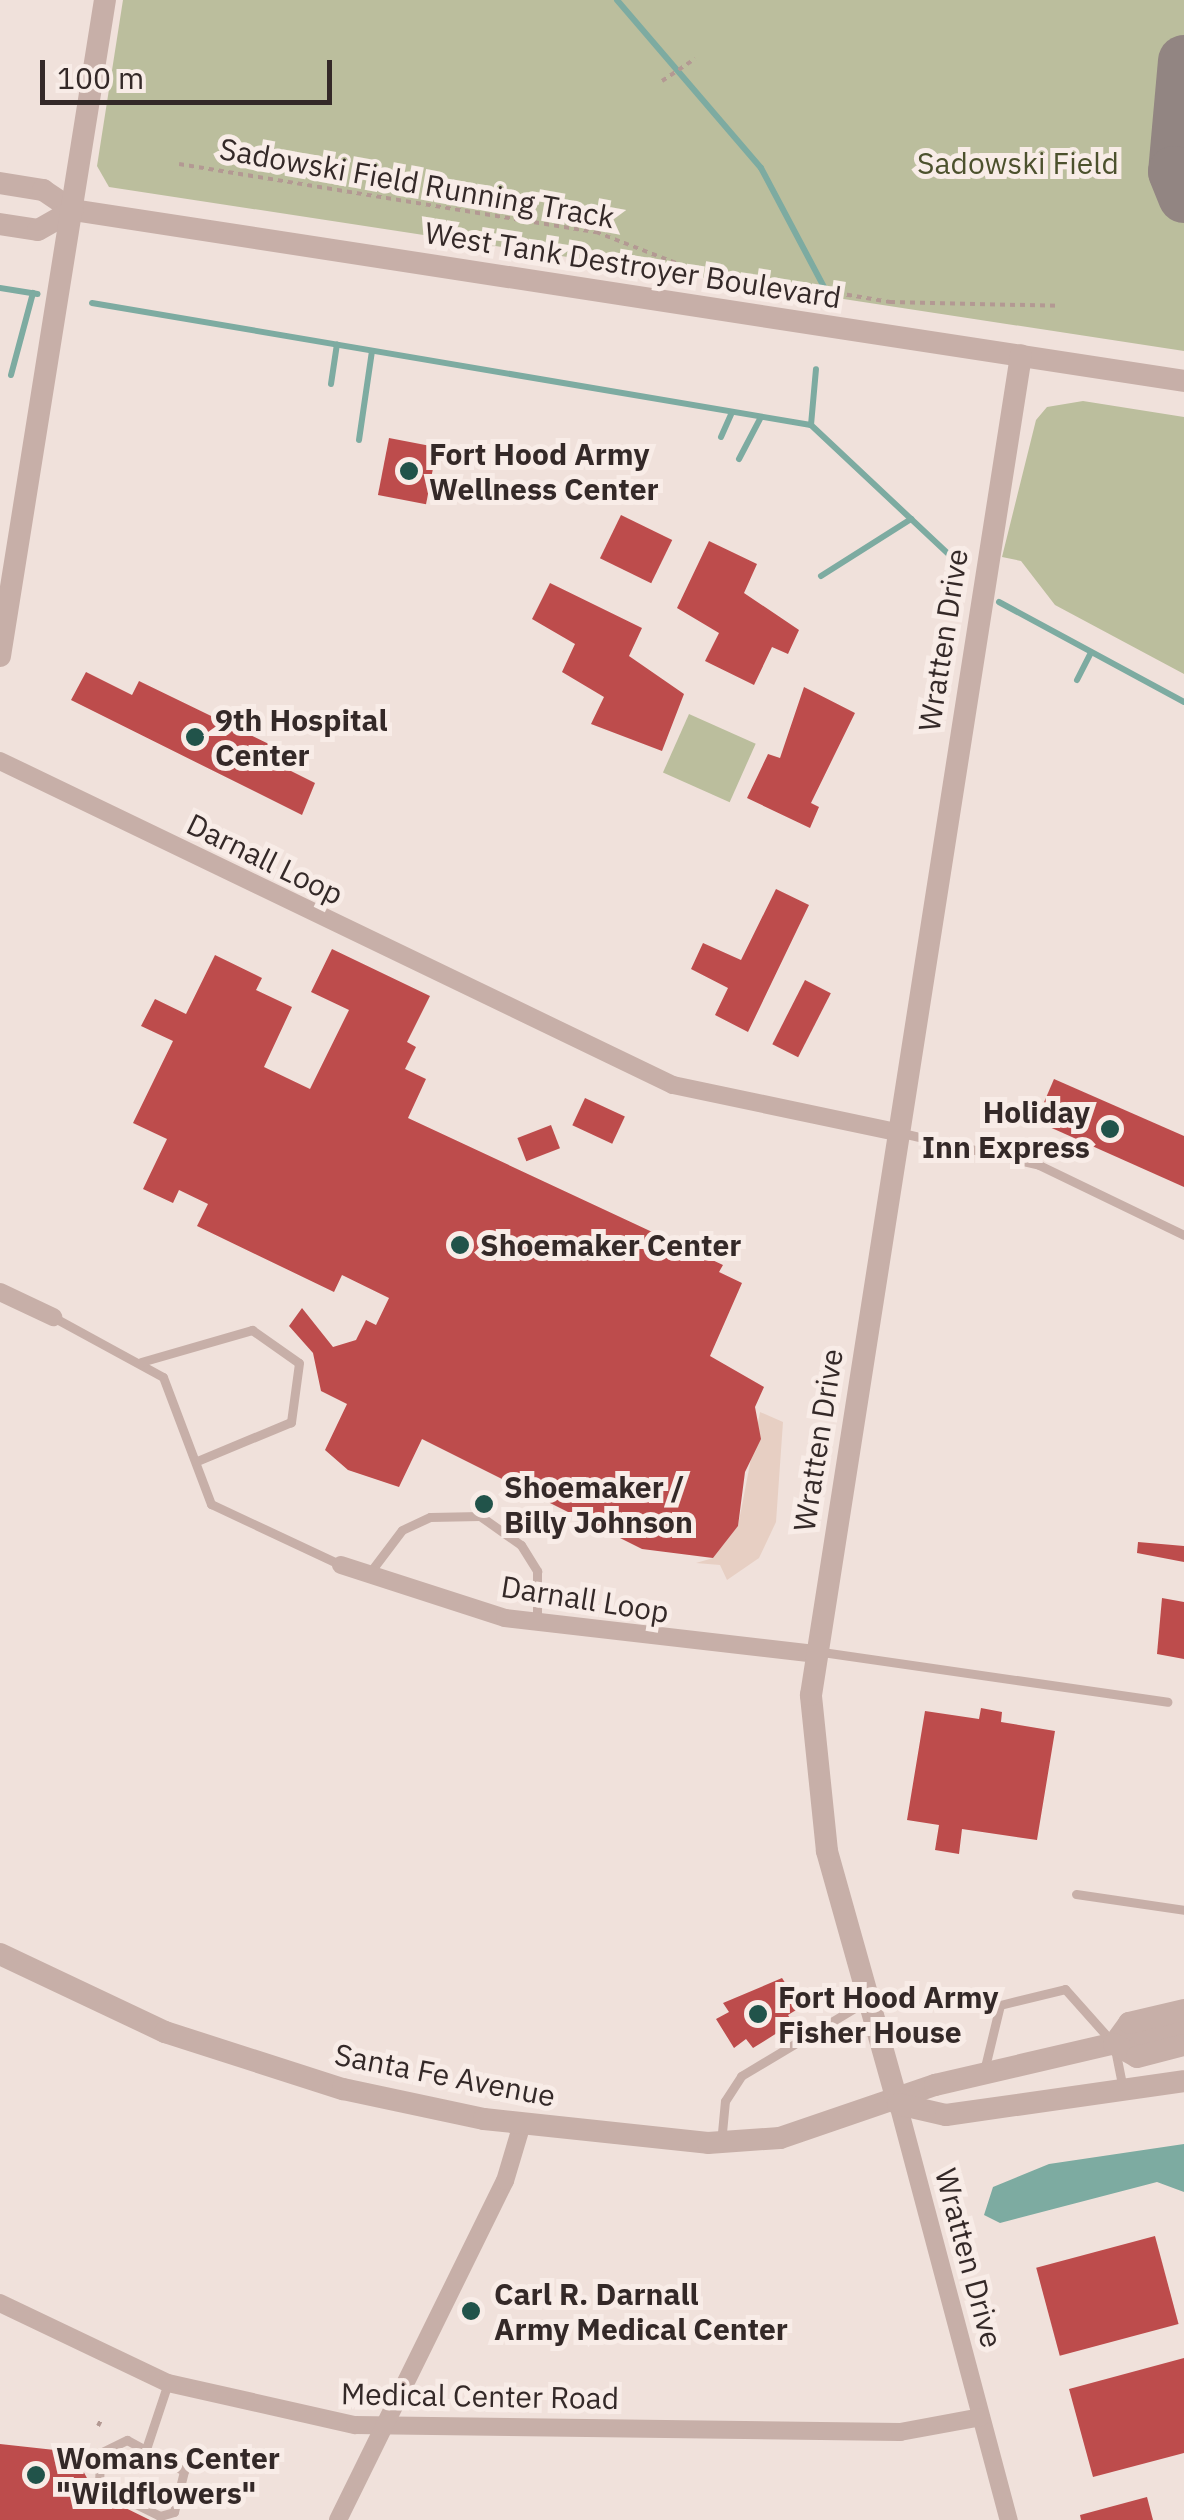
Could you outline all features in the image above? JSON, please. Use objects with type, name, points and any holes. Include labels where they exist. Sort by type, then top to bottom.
[{"type":"street","points":[[0,656],[105,0]]},
{"type":"street","name":"West Tank Destroyer Boulevard","points":[[0,184],[43,190],[73,210],[1184,381]]},
{"type":"street","points":[[0,224],[38,230],[73,210]]},
{"type":"street","name":"Wratten Drive","points":[[1009,2520],[817,1797],[815,1654],[1021,355]]},
{"type":"street","name":"Darnall Loop","points":[[0,760],[673,1084],[896,1132]]},
{"type":"street","name":"Darnall Loop","points":[[0,1292],[53,1318]]},
{"type":"street","name":"Darnall Loop","points":[[341,1566],[537,1622],[815,1654]]},
{"type":"street","name":"Santa Fe Avenue","points":[[0,1954],[242,2059],[393,2102],[522,2124],[721,2144],[780,2138],[898,2104],[984,2073],[1184,2027]]},
{"type":"street","points":[[1184,2010],[1129,2023],[1114,2044],[1136,2057],[1184,2045]]},
{"type":"street","points":[[898,2104],[946,2115],[1125,2096],[1184,2081]]},
{"type":"street","points":[[338,2520],[506,2181],[522,2124]]},
{"type":"street","name":"Medical Center Road","points":[[0,2303],[168,2384],[263,2410],[384,2428],[900,2432],[981,2417]]},
{"type":"lane","name":"Darnall Loop","points":[[896,1132],[1039,1165],[1184,1235]]},
{"type":"lane","name":"Darnall Loop","points":[[53,1318],[164,1378],[210,1504],[341,1566]]},
{"type":"lane","points":[[140,1362],[252,1330],[299,1363],[292,1422],[197,1461]]},
{"type":"lane","points":[[368,1575],[402,1530],[430,1517],[480,1516],[521,1545],[537,1571],[537,1622]]},
{"type":"lane","name":"Darnall Loop","points":[[815,1654],[831,1649],[1167,1702]]},
{"type":"lane","points":[[1076,1894],[1184,1910]]},
{"type":"lane","points":[[984,2073],[1000,2005],[1066,1988],[1114,2044],[1125,2096]]},
{"type":"lane","points":[[721,2144],[726,2101],[740,2076],[870,1998]]},
{"type":"lane","points":[[146,2449],[168,2384]]},
{"type":"lane","points":[[112,2442],[146,2449],[186,2477],[183,2501],[167,2516],[94,2476],[112,2442]]},
{"type":"path","points":[[662,82],[695,59]]},
{"type":"path","name":"Sadowski Field Running Track","points":[[179,164],[596,232],[689,268],[890,302],[1060,306]]},
{"type":"path","points":[[98,2426],[102,2418]]},
{"type":"green space","name":"Sadowski Field","points":[[123,0],[1184,0],[1184,351],[109,187],[97,166]]},
{"type":"green space","points":[[1083,401],[1184,417],[1184,674],[1055,605],[1021,561],[1002,557],[1036,420],[1047,407]]},
{"type":"green space","points":[[689,714],[756,744],[730,802],[663,772]]},
{"type":"shaded area","points":[[760,1412],[783,1422],[776,1522],[759,1558],[727,1580],[720,1565],[696,1563],[713,1558],[738,1526]]},
{"type":"water","points":[[1184,2144],[1184,2192],[1157,2182],[1000,2223],[984,2215],[993,2187],[1049,2164]]},
{"type":"building","name":"Fort Hood Army Wellness Center","points":[[389,438],[437,447],[426,504],[378,495]]},
{"type":"building","points":[[621,515],[672,540],[651,583],[600,558]]},
{"type":"building","points":[[709,541],[757,564],[744,593],[799,630],[788,654],[772,647],[754,685],[705,661],[719,633],[677,608]]},
{"type":"building","points":[[550,583],[642,628],[629,656],[684,694],[662,751],[591,724],[604,697],[562,672],[575,644],[532,619]]},
{"type":"building","name":"9th Hospital Center","points":[[86,672],[132,695],[139,681],[275,747],[269,760],[315,783],[302,815],[71,700]]},
{"type":"building","points":[[804,687],[855,713],[811,803],[819,807],[810,828],[747,798],[768,754],[780,758]]},
{"type":"building","points":[[776,889],[809,905],[748,1032],[715,1015],[728,988],[691,969],[703,943],[741,960]]},
{"type":"building","name":"Shoemaker Center","points":[[332,949],[430,996],[407,1042],[416,1047],[405,1069],[426,1079],[408,1118],[723,1265],[719,1272],[742,1283],[710,1356],[764,1387],[755,1407],[761,1439],[745,1472],[738,1526],[713,1558],[642,1549],[422,1439],[399,1487],[348,1470],[325,1450],[347,1404],[321,1391],[313,1353],[289,1326],[302,1308],[333,1347],[356,1340],[366,1320],[376,1325],[389,1298],[342,1275],[334,1292],[197,1226],[208,1204],[179,1190],[173,1203],[143,1189],[167,1139],[133,1123],[173,1041],[141,1026],[155,999],[186,1014],[215,955],[262,978],[256,990],[292,1007],[264,1067],[310,1089],[349,1010],[311,992]]},
{"type":"building","points":[[805,980],[831,993],[798,1057],[772,1044]]},
{"type":"building","name":"Holiday Inn Express","points":[[1054,1079],[1184,1136],[1184,1187],[1036,1121]]},
{"type":"building","points":[[585,1098],[625,1117],[612,1144],[572,1125]]},
{"type":"building","points":[[551,1125],[560,1148],[526,1161],[517,1138]]},
{"type":"building","points":[[1138,1542],[1184,1546],[1184,1562],[1137,1553]]},
{"type":"building","points":[[1162,1598],[1184,1602],[1184,1659],[1157,1654]]},
{"type":"building","points":[[981,1708],[1002,1712],[1001,1722],[1055,1731],[1037,1840],[962,1829],[959,1854],[935,1850],[939,1825],[907,1820],[925,1711],[979,1719]]},
{"type":"building","name":"Fort Hood Army Fisher House","points":[[782,1978],[801,2007],[788,2015],[793,2023],[753,2048],[746,2039],[734,2048],[716,2019],[729,2012],[723,2003]]},
{"type":"building","points":[[1155,2236],[1179,2324],[1060,2356],[1036,2268]]},
{"type":"building","points":[[1184,2358],[1184,2453],[1093,2477],[1069,2389]]},
{"type":"building","name":"Womans Center \"Wildflowers\"","points":[[0,2444],[73,2452],[95,2493],[150,2520],[0,2520]]},
{"type":"building","points":[[1147,2497],[1153,2520],[1081,2520],[1080,2515]]},
{"type":"waterway","points":[[617,0],[761,168],[825,289]]},
{"type":"waterway","points":[[0,288],[38,294]]},
{"type":"waterway","points":[[11,375],[33,293]]},
{"type":"waterway","points":[[92,303],[811,425],[960,565]]},
{"type":"waterway","points":[[331,384],[337,344]]},
{"type":"waterway","points":[[359,440],[372,351]]},
{"type":"waterway","points":[[811,425],[816,369]]},
{"type":"waterway","points":[[721,437],[732,412]]},
{"type":"waterway","points":[[739,459],[761,417]]},
{"type":"waterway","points":[[821,576],[911,519]]},
{"type":"waterway","points":[[999,602],[1184,702]]},
{"type":"waterway","points":[[1077,680],[1091,652]]},
{"type":"taxiway","points":[[1184,61],[1174,172],[1184,197]]},
{"type":"place","name":"Fort Hood Army Wellness Center","points":[[409,471]]},
{"type":"place","name":"9th Hospital Center","points":[[195,737]]},
{"type":"place","name":"Holiday Inn Express","points":[[1110,1129]]},
{"type":"place","name":"Shoemaker Center","points":[[460,1245]]},
{"type":"place","name":"Shoemaker / Billy Johnson","points":[[484,1504]]},
{"type":"place","name":"Fort Hood Army Fisher House","points":[[758,2014]]},
{"type":"place","name":"Carl R. Darnall Army Medical Center","points":[[471,2311]]},
{"type":"place","name":"Womans Center \"Wildflowers\"","points":[[36,2475]]}]
